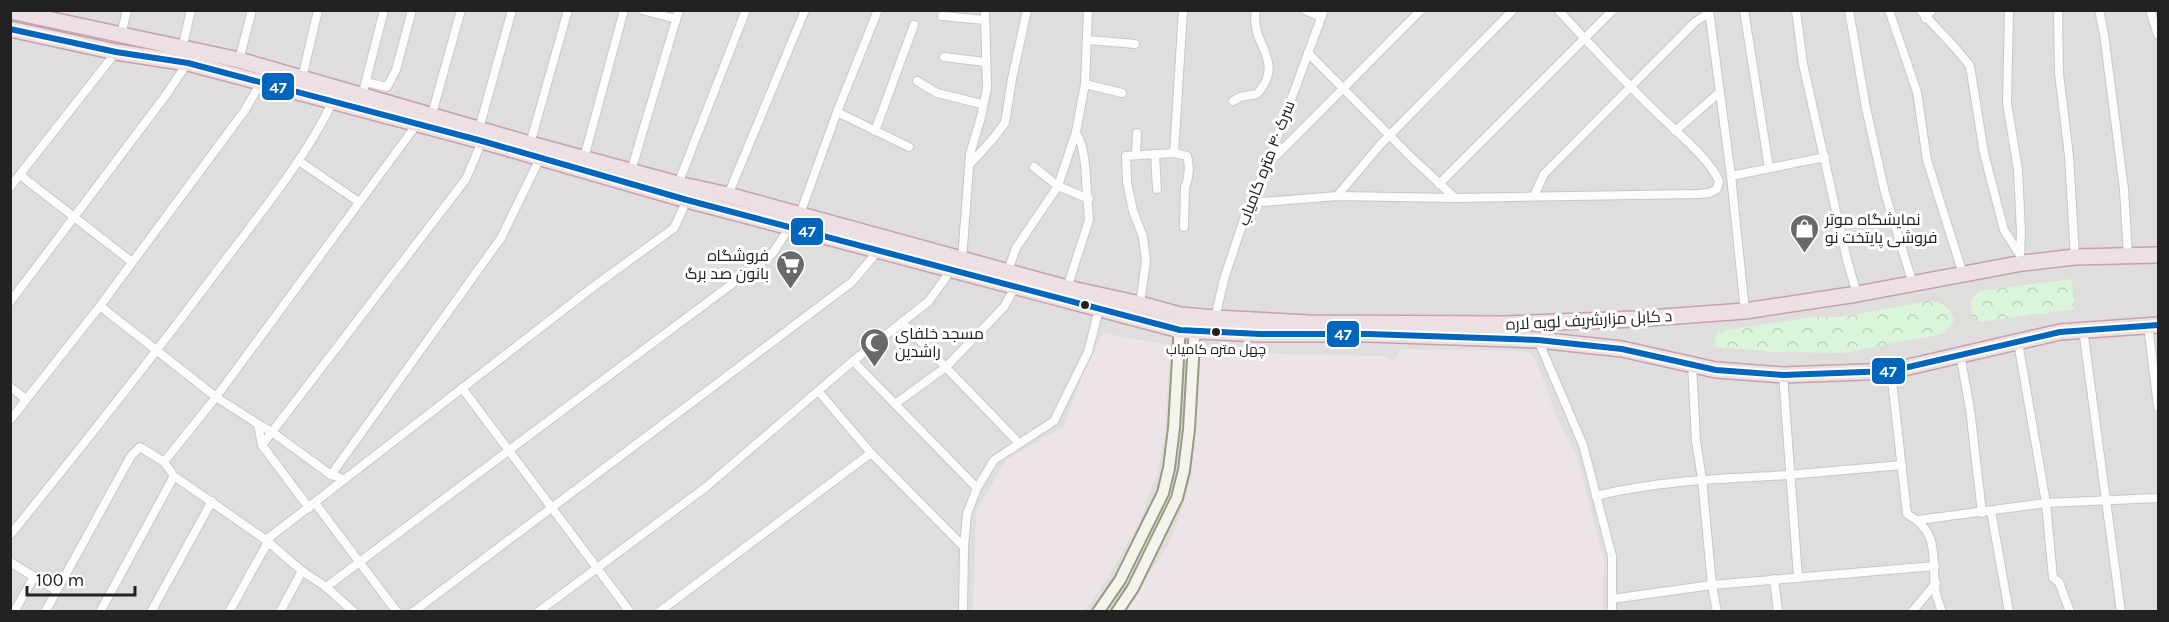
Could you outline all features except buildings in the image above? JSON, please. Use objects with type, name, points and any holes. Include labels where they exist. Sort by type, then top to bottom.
[{"type":"highway","name":"د کابل مزارشریف لویه لاره","points":[[10,11],[60,16],[187,54],[261,82],[417,124],[530,144],[800,214],[1016,287],[1137,317],[1188,323],[1538,340],[1622,349],[1716,370],[1783,375],[1891,371],[2018,341],[2083,329],[2153,325]]},
{"type":"highway","name":"د کابل مزارشریف لویه لاره","points":[[10,29],[116,52],[187,54],[239,60],[302,78],[364,89],[540,158],[687,200],[879,251],[1008,272],[1140,304],[1188,323],[1215,318],[1363,324],[1538,324],[1636,319],[1745,310],[1857,294],[1963,274],[2021,259],[2158,255]]},
{"type":"main road","points":[[1098,612],[1120,580],[1163,493],[1169,468],[1188,323]]},
{"type":"main road","points":[[1117,612],[1132,588],[1177,498],[1184,470],[1189,429],[1188,323]]},
{"type":"street","points":[[121,35],[127,10]]},
{"type":"street","points":[[10,302],[160,104],[187,54],[190,10]]},
{"type":"street","points":[[239,60],[252,10]]},
{"type":"street","points":[[302,78],[318,10]]},
{"type":"street","points":[[384,10],[364,89],[387,87],[396,70],[412,10]]},
{"type":"street","points":[[432,114],[461,10]]},
{"type":"street","points":[[262,445],[466,179],[481,135],[512,10]]},
{"type":"street","points":[[530,144],[568,10]]},
{"type":"street","points":[[584,158],[624,10]]},
{"type":"street","points":[[642,10],[676,19]]},
{"type":"street","points":[[631,171],[679,10]]},
{"type":"street","points":[[678,184],[746,10]]},
{"type":"street","points":[[728,195],[805,10]]},
{"type":"street","points":[[800,214],[837,112],[878,10]]},
{"type":"street","points":[[538,612],[706,487],[853,361],[929,301],[956,265],[970,154],[987,88],[985,10]]},
{"type":"street","points":[[970,164],[993,140],[1005,123],[1027,10]]},
{"type":"street","points":[[1008,272],[1016,248],[1058,186],[1076,132],[1085,84],[1088,10]]},
{"type":"street","points":[[1174,153],[1183,10]]},
{"type":"street","points":[[1233,101],[1240,97],[1257,94],[1264,86],[1268,76],[1269,65],[1253,23],[1256,10]]},
{"type":"street","points":[[1305,10],[1323,14]]},
{"type":"street","points":[[1267,165],[1421,10]]},
{"type":"street","points":[[1337,196],[1390,136],[1514,10]]},
{"type":"street","points":[[1558,10],[1717,175],[1719,181],[1717,189]]},
{"type":"street","points":[[1439,184],[1613,10]]},
{"type":"street","points":[[1744,10],[1769,168]]},
{"type":"street","points":[[1796,10],[1803,64],[1847,260],[1857,294]]},
{"type":"street","points":[[1849,10],[1866,108],[1885,193],[1913,284]]},
{"type":"street","points":[[1889,10],[1917,93],[1927,160],[1963,274]]},
{"type":"street","points":[[1932,10],[1922,14],[1970,66],[1984,153],[2004,230],[2021,259]]},
{"type":"street","points":[[2009,10],[2007,103],[2018,170],[2021,259]]},
{"type":"street","points":[[2058,10],[2059,73],[2069,156],[2074,257]]},
{"type":"street","points":[[2099,10],[2124,189],[2128,256]]},
{"type":"street","points":[[2150,10],[2158,35]]},
{"type":"street","points":[[1534,196],[1544,174],[1695,22],[1709,12],[1733,192],[1745,310]]},
{"type":"street","name":"سرک ۴۰ متره کامیاب","points":[[1215,318],[1224,279],[1250,203],[1267,165],[1323,14]]},
{"type":"street","points":[[942,16],[985,20]]},
{"type":"street","points":[[875,131],[914,25]]},
{"type":"street","points":[[1088,40],[1135,44]]},
{"type":"street","points":[[10,187],[116,52]]},
{"type":"street","points":[[1308,53],[1455,198]]},
{"type":"street","points":[[944,57],[985,62]]},
{"type":"street","points":[[917,81],[937,93],[982,104]]},
{"type":"street","points":[[10,420],[100,306],[244,110],[261,82]]},
{"type":"street","points":[[1085,84],[1122,93]]},
{"type":"street","points":[[1675,130],[1720,92]]},
{"type":"street","points":[[10,535],[157,352],[299,161],[333,101]]},
{"type":"street","points":[[837,112],[909,147]]},
{"type":"street","points":[[164,462],[216,397],[417,124]]},
{"type":"street","points":[[1067,288],[1089,220],[1089,199],[1082,146],[1076,132]]},
{"type":"street","points":[[1136,154],[1137,133]]},
{"type":"street","points":[[1140,304],[1146,261],[1143,237],[1133,211],[1127,182],[1125,158],[1129,154],[1174,153],[1187,156],[1184,227]]},
{"type":"street","points":[[1155,154],[1157,189]]},
{"type":"street","points":[[1731,176],[1825,157]]},
{"type":"street","points":[[330,475],[501,238],[540,158]]},
{"type":"street","points":[[299,161],[359,202]]},
{"type":"street","points":[[1034,167],[1058,186],[1089,199]]},
{"type":"street","points":[[20,175],[132,262]]},
{"type":"street","points":[[1250,203],[1337,196],[1455,198],[1698,194],[1709,193],[1717,189],[1733,192]]},
{"type":"street","points":[[229,612],[267,541],[593,287],[674,228],[687,200]]},
{"type":"street","points":[[326,587],[772,254],[790,227]]},
{"type":"street","points":[[413,612],[852,282],[879,251]]},
{"type":"street","points":[[895,404],[946,367],[1004,307],[1016,287]]},
{"type":"street","points":[[100,306],[216,397],[272,432],[330,475],[344,479]]},
{"type":"street","points":[[963,612],[967,514],[978,488],[994,460],[1018,442],[1054,421],[1088,352],[1099,309]]},
{"type":"street","points":[[902,322],[1018,442]]},
{"type":"street","points":[[1538,324],[1538,340],[1583,445],[1612,556],[1612,612]]},
{"type":"street","points":[[2153,325],[2158,406]]},
{"type":"street","points":[[2083,329],[2121,612]]},
{"type":"street","points":[[2018,341],[2046,503],[2053,578],[2060,582],[2070,612]]},
{"type":"street","points":[[1960,354],[1970,409],[1982,513]]},
{"type":"street","points":[[853,361],[978,488]]},
{"type":"street","points":[[1692,364],[1696,441],[1717,612]]},
{"type":"street","points":[[1891,371],[1907,514],[1918,520],[1932,539],[1936,592],[1942,612]]},
{"type":"street","points":[[1783,375],[1798,577]]},
{"type":"street","points":[[10,387],[26,399]]},
{"type":"street","points":[[462,388],[630,612]]},
{"type":"street","points":[[819,392],[871,453],[964,547]]},
{"type":"street","points":[[258,424],[262,445],[397,612]]},
{"type":"street","points":[[45,612],[131,456],[140,447],[164,462],[174,476],[267,541],[302,572],[326,587],[344,608],[354,612]]},
{"type":"street","points":[[659,612],[871,453]]},
{"type":"street","points":[[1596,496],[1661,484],[1902,465]]},
{"type":"street","points":[[100,612],[174,476]]},
{"type":"street","points":[[1918,520],[2046,503],[2158,498]]},
{"type":"street","points":[[151,612],[212,501]]},
{"type":"street","points":[[1991,511],[2009,612]]},
{"type":"street","points":[[10,562],[56,590]]},
{"type":"street","points":[[1612,598],[1712,585],[1935,566]]},
{"type":"street","points":[[280,612],[302,572]]},
{"type":"street","points":[[14,612],[34,577]]},
{"type":"street","points":[[1774,579],[1778,612]]},
{"type":"street","points":[[1912,612],[1936,583]]},
{"type":"shaded area","points":[[11,11],[2158,11],[2158,611],[11,611]]},
{"type":"shaded area","points":[[1103,333],[1170,345],[1165,436],[1158,470],[1140,521],[1110,574],[1084,611],[973,611],[976,512],[1006,460],[1064,426],[1081,379]]},
{"type":"shaded area","points":[[1400,349],[1529,352],[1536,360],[1556,416],[1577,457],[1604,561],[1603,611],[1125,612],[1168,544],[1192,475],[1197,352],[1384,356],[1394,362]]},
{"type":"green space","points":[[2071,279],[2075,309],[1980,322],[1971,315],[1971,300],[1980,291]]},
{"type":"green space","points":[[1928,301],[1944,306],[1952,315],[1954,320],[1951,326],[1942,334],[1842,353],[1775,352],[1716,347],[1714,339],[1719,331],[1814,317],[1842,317]]},
{"type":"transit line","name":"47","points":[[10,29],[116,52],[188,63],[482,141],[687,200],[1180,330],[1538,340],[1622,349],[1716,370],[1783,375],[1891,371],[2060,332],[2158,325]]},
{"type":"place","name":"نمایشگاه موتر فروشی پایتخت نو","points":[[1804,254]]},
{"type":"place","name":"فروشگاه بانون صد برگ","points":[[790,290]]},
{"type":"place","name":"چهل متره کامیاب","points":[[1216,332]]},
{"type":"place","name":"مسجد خلفای راشدین","points":[[874,368]]}]
